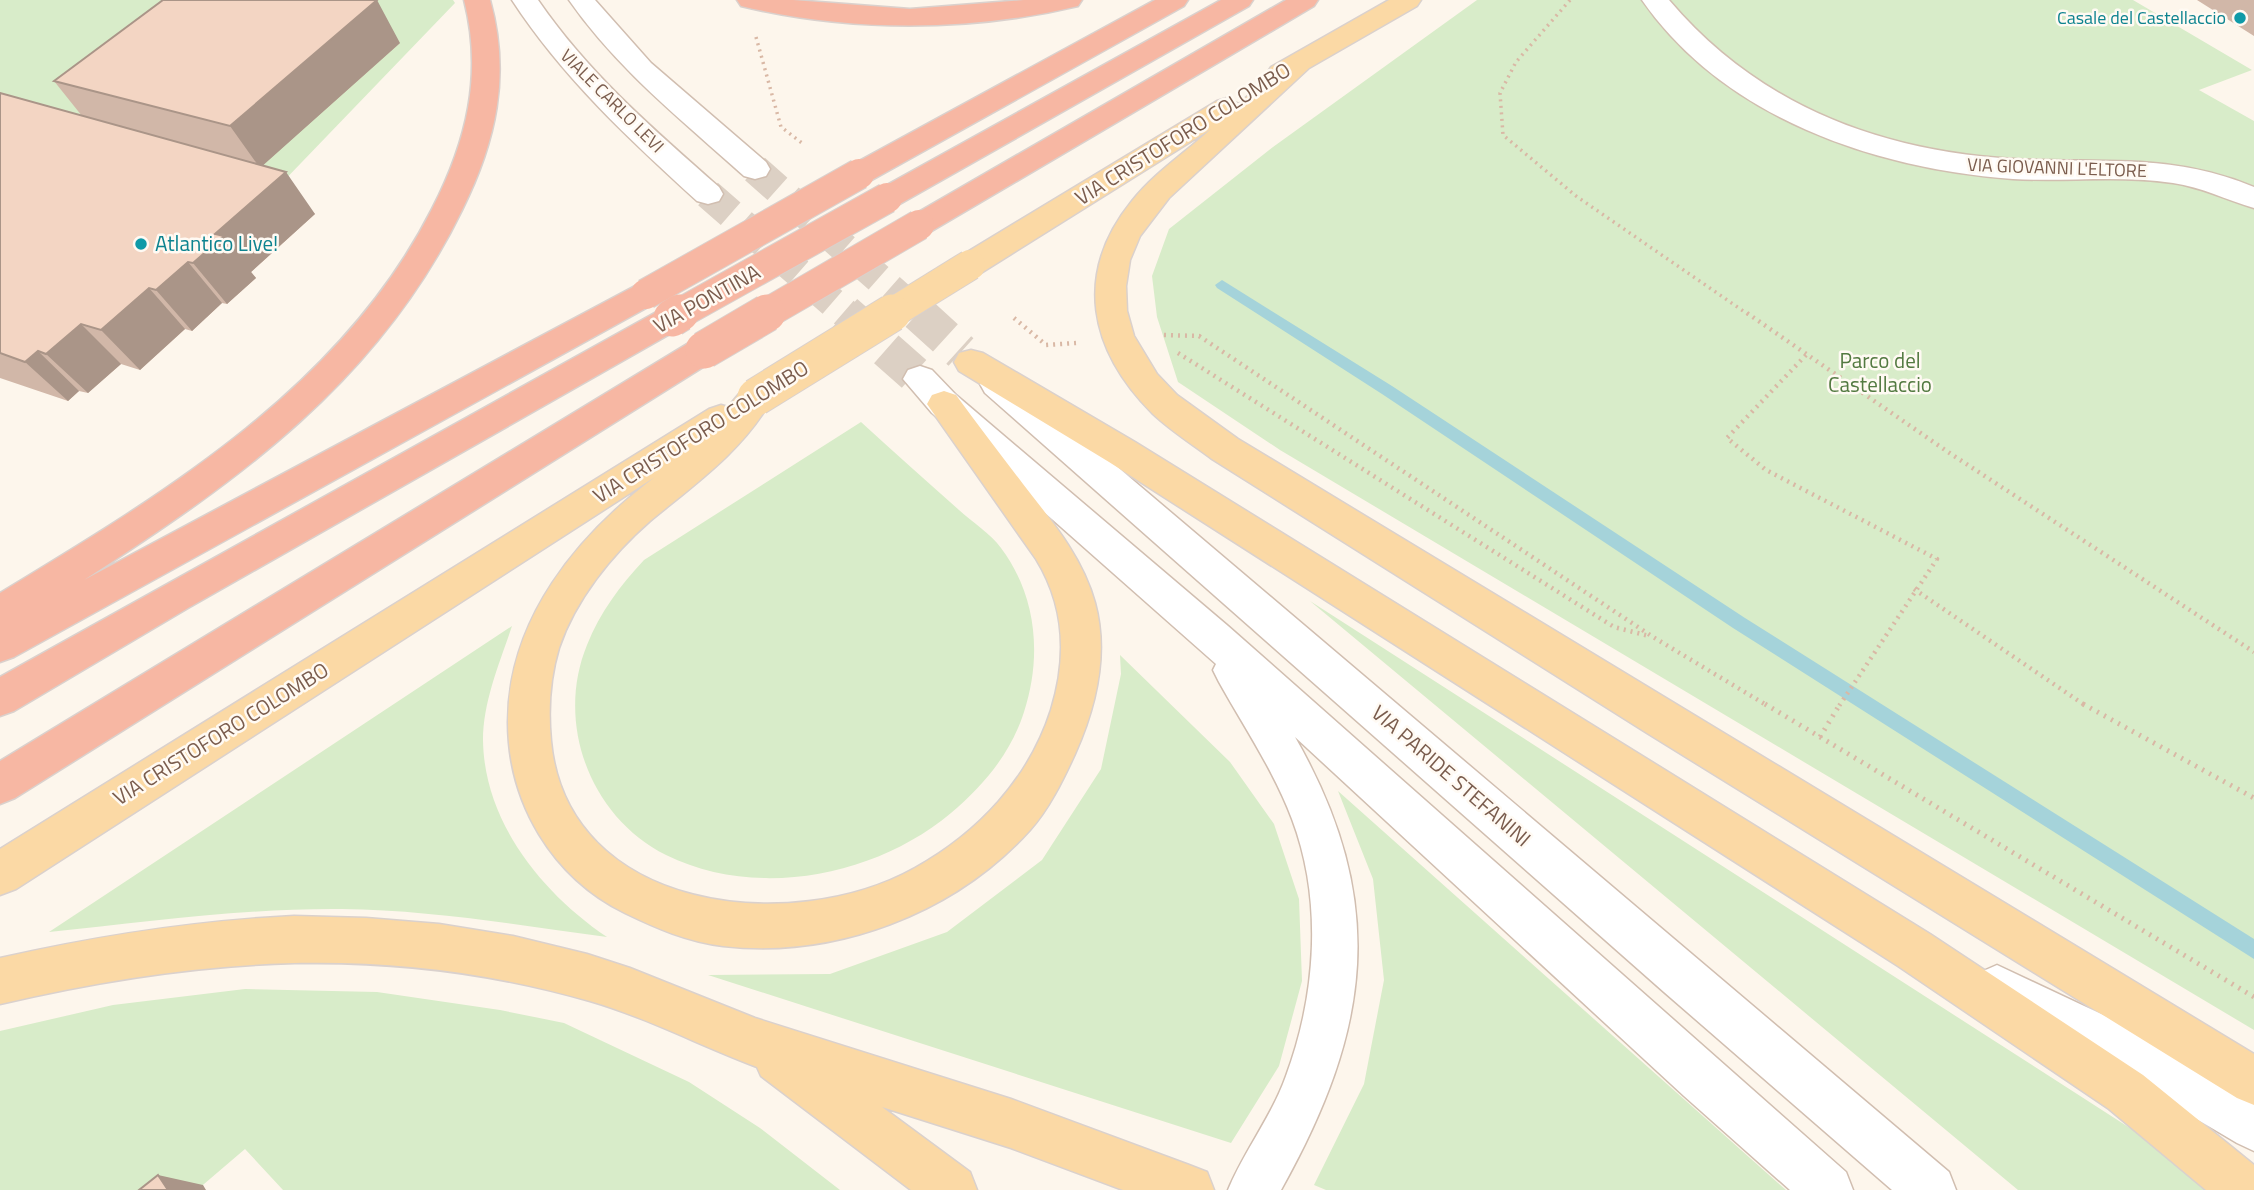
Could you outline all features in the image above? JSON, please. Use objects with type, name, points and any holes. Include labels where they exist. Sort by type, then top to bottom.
[{"type":"highway","points":[[0,613],[153,517],[247,450],[337,367],[386,310],[442,224],[477,143],[486,99],[486,65],[484,29],[477,0]]},
{"type":"highway","points":[[750,0],[821,13],[925,17],[984,14],[1069,0]]},
{"type":"highway","points":[[0,645],[646,294],[1175,0]]},
{"type":"highway","name":"VIA PONTINA","points":[[174,597],[1240,0]]},
{"type":"highway","points":[[0,784],[704,350],[1306,0]]},
{"type":"highway","points":[[0,698],[174,597],[646,294]]},
{"type":"main road","name":"VIA CRISTOFORO COLOMBO","points":[[0,874],[756,397],[1302,60],[1408,0]]},
{"type":"main road","points":[[1302,60],[1147,202],[1118,246],[1108,291],[1113,323],[1126,357],[1166,406],[1225,449],[1661,720],[2254,1081]]},
{"type":"main road","points":[[966,357],[1122,452],[1914,950],[2109,1080],[2192,1144],[2244,1190]]},
{"type":"main road","points":[[756,397],[691,470],[634,514],[616,532],[575,582],[547,630],[539,652],[530,698],[529,721],[532,757],[542,796],[555,824],[568,842],[594,868],[625,890],[668,911],[747,927],[784,927],[853,915],[880,907],[939,877],[989,840],[1013,818],[1035,788],[1065,728],[1078,682],[1082,646],[1076,600],[1068,580],[1034,524],[932,392]]},
{"type":"main road","points":[[0,981],[85,961],[192,944],[271,937],[387,942],[491,955],[587,977],[644,995],[754,1041],[985,1115],[1189,1190]]},
{"type":"main road","points":[[754,1041],[952,1190]]},
{"type":"street","name":"VIALE CARLO LEVI","points":[[525,0],[571,64],[628,121],[708,194]]},
{"type":"street","name":"VIALE CARLO LEVI","points":[[582,0],[603,29],[641,71],[755,169]]},
{"type":"street","name":"VIA GIOVANNI L'ELTORE","points":[[1655,0],[1687,38],[1744,84],[1810,120],[1859,140],[1898,152],[1955,164],[2182,175],[2254,198]]},
{"type":"street","name":"VIA PARIDE STEFANINI","points":[[966,357],[1931,1190]]},
{"type":"street","points":[[932,392],[1214,638],[1472,873],[1828,1190]]},
{"type":"street","points":[[1214,638],[1284,758],[1314,821],[1332,883],[1335,914],[1335,950],[1320,1046],[1294,1114],[1253,1190]]},
{"type":"street","points":[[1914,950],[2084,1029],[2254,1126]]},
{"type":"path","points":[[1570,0],[1516,62],[1500,93],[1503,135],[1576,196],[1806,355],[1948,452],[2254,652]]},
{"type":"path","points":[[754,33],[782,127],[802,144]]},
{"type":"path","points":[[1014,318],[1046,345],[1076,343]]},
{"type":"path","points":[[1158,334],[1199,336],[1653,637],[2254,997]]},
{"type":"path","points":[[1178,352],[1614,626],[1653,637]]},
{"type":"path","points":[[1806,355],[1727,438],[1766,470],[1937,559],[1914,589],[1820,737]]},
{"type":"path","points":[[1914,589],[2072,698],[2254,798]]},
{"type":"green space","points":[[0,0],[453,0],[455,3],[276,189],[0,141]]},
{"type":"green space","name":"Parco del Castellaccio","points":[[1477,0],[2133,0],[2252,70],[2199,90],[2254,121],[2254,1030],[1280,450],[1178,382],[1157,317],[1152,276],[1169,229],[1273,147]]},
{"type":"green space","points":[[861,422],[992,538],[1013,567],[1022,586],[1033,627],[1033,670],[1024,712],[1012,741],[995,767],[951,813],[921,835],[852,866],[776,878],[738,876],[701,869],[666,855],[639,838],[617,817],[599,792],[586,765],[578,736],[575,705],[578,675],[592,633],[611,600],[644,560]]},
{"type":"green space","points":[[1310,601],[2147,1139],[2206,1190],[2018,1190]]},
{"type":"green space","points":[[512,626],[493,682],[484,725],[486,770],[494,799],[521,853],[539,877],[560,899],[607,937],[441,915],[342,909],[232,913],[49,932]]},
{"type":"green space","points":[[1120,655],[1230,762],[1274,824],[1299,899],[1302,981],[1279,1066],[1231,1143],[708,975],[830,974],[947,932],[1042,860],[1101,769],[1121,674]]},
{"type":"green space","points":[[1338,791],[1786,1190],[1326,1190],[1314,1185],[1364,1084],[1384,980],[1373,879]]},
{"type":"green space","points":[[245,989],[377,992],[500,1010],[564,1023],[689,1082],[760,1128],[840,1190],[283,1190],[245,1149],[197,1190],[0,1190],[0,1031],[113,1005]]},
{"type":"building","points":[[163,0],[377,0],[230,126],[54,81]]},
{"type":"building","name":"Atlantico Live!","points":[[0,93],[286,172],[215,234],[224,236],[156,290],[149,288],[101,330],[81,324],[46,354],[38,351],[25,362],[0,353]]},
{"type":"building","points":[[158,1175],[168,1190],[139,1190]]},
{"type":"waterway","points":[[1222,285],[1387,390],[1739,623],[2254,950]]},
{"type":"tunnel","points":[[755,169],[920,315]]},
{"type":"tunnel","points":[[708,194],[847,315]]},
{"type":"tunnel","points":[[845,313],[920,379]]},
{"type":"tunnel","points":[[918,313],[961,352]]},
{"type":"place","name":"Casale del Castellaccio","points":[[2240,18]]},
{"type":"place","name":"Atlantico Live!","points":[[141,244]]}]
